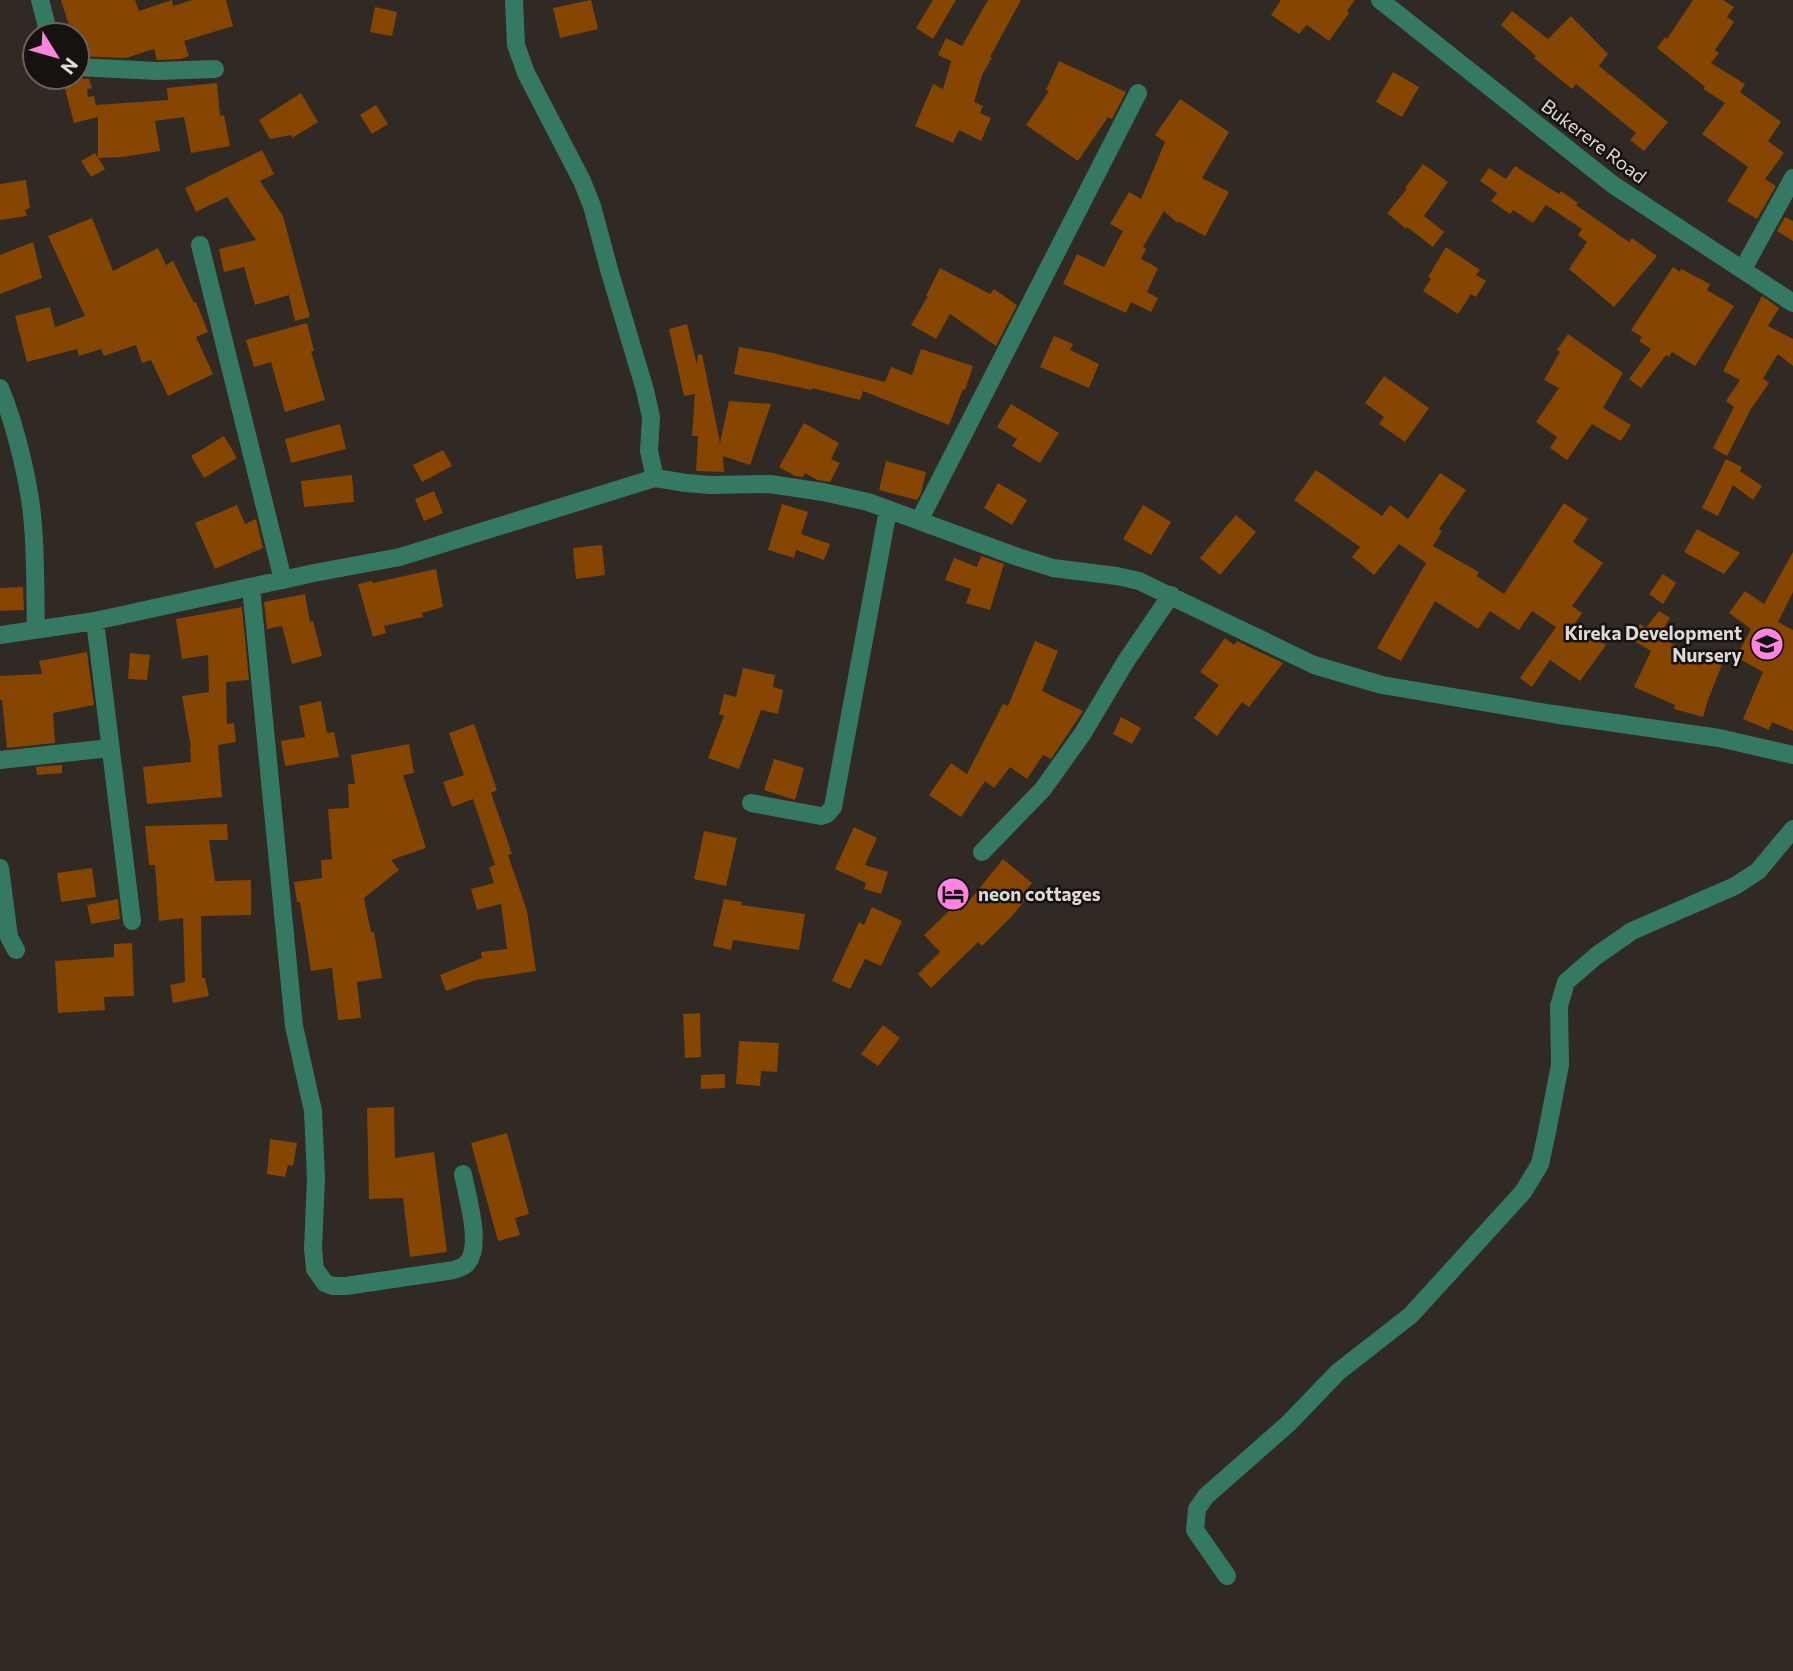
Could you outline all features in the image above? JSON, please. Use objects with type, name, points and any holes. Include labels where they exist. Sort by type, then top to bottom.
[{"type":"street","points":[[40,0],[45,21]]},
{"type":"street","points":[[514,0],[516,44],[526,74],[592,205],[645,390],[651,417],[649,451],[655,478]]},
{"type":"street","name":"Bukerere Road","points":[[1380,0],[1612,184],[1793,303]]},
{"type":"street","points":[[91,68],[158,71],[215,69]]},
{"type":"street","points":[[919,521],[1138,93]]},
{"type":"street","points":[[1743,269],[1793,178]]},
{"type":"street","points":[[200,245],[283,580]]},
{"type":"street","points":[[0,388],[10,412],[33,524],[36,630]]},
{"type":"street","points":[[0,635],[95,621],[400,556],[655,478],[710,485],[770,484],[867,502],[1054,568],[1139,581],[1314,665],[1369,682],[1553,714],[1719,738],[1793,755]]},
{"type":"street","points":[[751,803],[821,816],[833,807],[888,510]]},
{"type":"street","points":[[251,587],[294,1026],[313,1111],[316,1178],[313,1249],[315,1269],[320,1278],[333,1286],[346,1286],[463,1267],[473,1253],[474,1237],[463,1174]]},
{"type":"street","points":[[982,852],[1043,789],[1083,733],[1126,660],[1171,596]]},
{"type":"street","points":[[95,621],[132,921]]},
{"type":"street","points":[[0,760],[110,747]]},
{"type":"street","points":[[1227,1576],[1195,1530],[1197,1509],[1206,1496],[1288,1424],[1338,1372],[1411,1315],[1523,1192],[1540,1164],[1560,1065],[1559,1006],[1566,982],[1596,956],[1632,931],[1735,886],[1758,872],[1793,829]]},
{"type":"street","points":[[0,868],[9,937],[16,950]]},
{"type":"building","points":[[61,0],[135,0],[139,11],[172,0],[173,6],[192,0],[226,0],[233,26],[184,41],[189,56],[157,60],[154,49],[126,58],[91,57],[91,21],[68,21]]},
{"type":"building","points":[[591,0],[598,29],[560,38],[553,8]]},
{"type":"building","points":[[933,0],[956,0],[933,39],[916,28]]},
{"type":"building","points":[[988,0],[1021,0],[990,57],[992,58],[982,75],[974,102],[983,106],[980,113],[991,118],[981,141],[959,130],[953,143],[915,126],[933,84],[943,89],[951,61],[938,55],[946,38],[962,46]]},
{"type":"building","points":[[1281,0],[1355,0],[1329,41],[1307,25],[1299,34],[1271,15]]},
{"type":"building","points":[[1693,0],[1723,0],[1734,7],[1727,17],[1734,22],[1715,50],[1719,53],[1711,63],[1745,84],[1740,92],[1781,122],[1768,141],[1784,153],[1765,179],[1776,186],[1757,219],[1727,201],[1748,167],[1702,134],[1725,103],[1703,89],[1705,87],[1657,48],[1665,37],[1667,39]]},
{"type":"building","points":[[375,7],[397,12],[392,36],[370,32]]},
{"type":"building","points":[[1512,11],[1548,39],[1571,16],[1608,54],[1599,66],[1668,122],[1644,151],[1630,140],[1636,133],[1576,84],[1572,89],[1534,58],[1536,56],[1501,25]]},
{"type":"building","points":[[1059,61],[1126,92],[1112,119],[1108,117],[1078,161],[1026,125],[1049,91],[1046,90]]},
{"type":"building","points":[[1393,72],[1419,87],[1402,117],[1376,102]]},
{"type":"building","points":[[217,83],[220,116],[224,115],[230,146],[191,153],[184,117],[155,121],[160,151],[98,158],[98,117],[74,123],[66,91],[87,91],[88,97],[94,96],[96,105],[168,100],[167,88]]},
{"type":"building","points":[[301,93],[318,122],[292,138],[291,135],[270,139],[259,120]]},
{"type":"building","points":[[1180,99],[1229,132],[1202,178],[1229,192],[1205,236],[1178,221],[1177,223],[1164,211],[1143,247],[1146,249],[1141,259],[1158,268],[1147,292],[1158,298],[1151,312],[1131,302],[1126,313],[1063,284],[1077,254],[1104,267],[1123,231],[1110,224],[1129,192],[1141,199],[1165,142],[1155,135]]},
{"type":"building","points":[[376,105],[388,124],[372,134],[360,115]]},
{"type":"building","points":[[262,150],[274,174],[260,181],[283,216],[310,317],[295,321],[289,295],[255,305],[244,267],[224,272],[219,249],[256,240],[227,197],[196,212],[185,188]]},
{"type":"building","points":[[95,153],[105,169],[91,177],[81,161]]},
{"type":"building","points":[[1423,164],[1448,182],[1424,216],[1444,232],[1433,247],[1387,213]]},
{"type":"building","points":[[1515,166],[1559,194],[1561,191],[1578,203],[1576,205],[1629,242],[1632,238],[1657,256],[1614,307],[1569,269],[1587,242],[1578,235],[1582,229],[1546,205],[1533,223],[1513,210],[1510,214],[1491,201],[1497,193],[1480,181],[1489,168],[1506,179]]},
{"type":"building","points":[[26,180],[30,208],[25,210],[27,216],[0,220],[0,184]]},
{"type":"building","points":[[1785,217],[1793,221],[1793,241],[1777,231]]},
{"type":"building","points":[[92,218],[113,271],[158,248],[166,265],[173,261],[194,303],[196,302],[208,332],[196,337],[213,374],[168,396],[151,360],[142,363],[136,345],[104,356],[101,349],[79,356],[77,349],[27,362],[15,316],[50,307],[55,327],[85,316],[48,236]]},
{"type":"building","points":[[33,242],[42,278],[0,294],[0,255]]},
{"type":"building","points":[[1446,247],[1480,270],[1476,275],[1486,281],[1476,297],[1471,294],[1458,314],[1423,291]]},
{"type":"building","points":[[1673,267],[1710,284],[1707,290],[1734,306],[1695,366],[1672,352],[1669,357],[1666,355],[1641,388],[1629,379],[1651,349],[1639,341],[1642,337],[1631,330]]},
{"type":"building","points":[[940,268],[990,294],[994,289],[1017,305],[996,346],[950,314],[936,339],[911,325]]},
{"type":"building","points":[[1762,296],[1779,308],[1768,326],[1793,339],[1793,366],[1778,354],[1763,378],[1769,383],[1751,409],[1727,456],[1713,448],[1734,407],[1726,401],[1740,380],[1723,371]]},
{"type":"building","points":[[307,323],[314,351],[311,351],[325,400],[285,412],[271,362],[254,367],[246,340]]},
{"type":"building","points":[[687,324],[697,365],[698,355],[702,354],[720,443],[729,401],[771,404],[750,465],[723,456],[724,472],[696,471],[698,436],[692,436],[695,394],[684,396],[669,329]]},
{"type":"building","points":[[1568,334],[1623,373],[1603,408],[1631,425],[1621,441],[1592,424],[1567,460],[1550,448],[1557,437],[1536,422],[1559,388],[1544,380],[1560,352],[1557,350]]},
{"type":"building","points":[[1054,336],[1073,344],[1070,350],[1099,364],[1089,388],[1040,367]]},
{"type":"building","points":[[739,347],[885,382],[891,367],[912,375],[921,349],[973,366],[949,425],[863,391],[860,400],[734,374]]},
{"type":"building","points":[[1384,376],[1429,408],[1405,442],[1379,424],[1384,417],[1365,403]]},
{"type":"building","points":[[1011,404],[1059,433],[1040,463],[1012,446],[1017,439],[997,427]]},
{"type":"building","points":[[804,423],[839,443],[831,459],[840,463],[830,482],[817,480],[805,473],[803,477],[795,476],[779,467]]},
{"type":"building","points":[[340,424],[346,449],[291,463],[285,439]]},
{"type":"building","points":[[224,436],[237,458],[204,478],[191,456]]},
{"type":"building","points":[[443,450],[452,466],[422,482],[413,465]]},
{"type":"building","points":[[1726,459],[1742,467],[1740,471],[1762,486],[1753,500],[1733,485],[1718,516],[1702,508]]},
{"type":"building","points":[[886,461],[926,472],[917,500],[879,490]]},
{"type":"building","points":[[1316,470],[1382,516],[1390,505],[1408,519],[1440,473],[1466,490],[1439,529],[1442,531],[1433,546],[1479,572],[1477,576],[1504,594],[1564,503],[1588,519],[1573,542],[1603,563],[1572,606],[1582,613],[1575,623],[1606,645],[1580,681],[1550,660],[1532,687],[1520,678],[1556,627],[1532,611],[1519,630],[1490,611],[1478,629],[1435,601],[1401,661],[1377,648],[1426,563],[1399,544],[1374,575],[1352,557],[1360,547],[1294,500]]},
{"type":"building","points":[[352,475],[354,502],[304,507],[301,481]]},
{"type":"building","points":[[998,483],[1027,500],[1012,525],[984,508]]},
{"type":"building","points":[[434,491],[443,513],[424,521],[415,499]]},
{"type":"building","points":[[782,504],[808,512],[801,534],[830,544],[824,560],[796,550],[794,558],[768,550]]},
{"type":"building","points":[[237,505],[245,524],[256,519],[263,548],[215,569],[195,523]]},
{"type":"building","points":[[1143,505],[1171,522],[1151,555],[1123,539]]},
{"type":"building","points":[[1236,515],[1256,532],[1220,575],[1200,558]]},
{"type":"building","points":[[1697,529],[1740,553],[1724,574],[1684,552]]},
{"type":"building","points":[[602,545],[605,575],[576,579],[573,548]]},
{"type":"building","points":[[1793,552],[1793,592],[1778,622],[1793,630],[1793,731],[1772,722],[1769,730],[1743,719],[1763,672],[1736,657],[1751,629],[1729,613],[1745,591],[1764,604]]},
{"type":"building","points":[[981,556],[1004,564],[990,610],[966,603],[971,589],[945,580],[954,558],[977,567]]},
{"type":"building","points":[[436,569],[443,607],[422,613],[423,617],[384,626],[386,633],[373,637],[358,584]]},
{"type":"building","points":[[1663,574],[1676,583],[1663,604],[1649,594]]},
{"type":"building","points":[[23,587],[24,610],[0,611],[0,588]]},
{"type":"building","points":[[305,594],[310,622],[313,621],[322,656],[292,664],[282,626],[267,629],[264,602]]},
{"type":"building","points":[[242,607],[249,680],[226,682],[227,724],[234,723],[236,742],[218,745],[222,797],[147,804],[143,767],[191,762],[182,696],[209,692],[208,655],[182,659],[176,619]]},
{"type":"building","points":[[1659,611],[1670,618],[1659,636],[1692,655],[1693,651],[1723,662],[1703,717],[1674,709],[1675,705],[1634,687],[1651,651],[1631,639],[1640,624],[1646,628]]},
{"type":"building","points":[[1225,638],[1234,645],[1237,641],[1283,663],[1249,707],[1242,702],[1217,736],[1194,718],[1219,685],[1200,672]]},
{"type":"building","points":[[1035,641],[1058,651],[1042,691],[1083,711],[1051,759],[1043,755],[1027,779],[1010,767],[994,788],[985,781],[961,817],[929,795],[951,763],[967,774],[1003,704],[1008,706]]},
{"type":"building","points":[[87,652],[94,705],[53,713],[55,743],[7,748],[0,700],[0,676],[42,674],[39,661]]},
{"type":"building","points":[[130,653],[150,655],[147,680],[128,679]]},
{"type":"building","points":[[743,668],[775,675],[773,687],[783,690],[778,714],[761,710],[739,769],[708,758],[724,716],[719,714],[724,694],[736,697]]},
{"type":"building","points":[[321,701],[327,733],[334,732],[339,757],[285,766],[281,741],[305,737],[299,706]]},
{"type":"building","points":[[1121,717],[1141,728],[1132,744],[1113,734]]},
{"type":"building","points":[[474,724],[497,790],[491,793],[512,854],[508,855],[527,911],[536,971],[476,980],[446,991],[440,975],[482,958],[481,952],[507,949],[501,904],[477,910],[471,889],[494,883],[489,867],[495,865],[473,799],[452,807],[443,782],[464,775],[449,733]]},
{"type":"building","points":[[409,744],[414,773],[403,775],[426,848],[391,860],[399,870],[364,898],[371,932],[374,932],[382,978],[357,982],[361,1018],[338,1020],[332,968],[311,971],[300,902],[297,902],[294,882],[322,878],[321,860],[332,859],[328,809],[349,808],[348,784],[355,784],[351,755]]},
{"type":"building","points":[[774,759],[804,768],[795,800],[764,790]]},
{"type":"building","points":[[62,765],[62,773],[37,775],[36,767]]},
{"type":"building","points":[[227,824],[228,840],[209,840],[215,881],[251,880],[251,915],[201,916],[202,978],[205,978],[209,996],[173,1003],[170,985],[185,982],[183,918],[159,921],[155,865],[149,865],[145,826]]},
{"type":"building","points":[[854,827],[877,838],[865,865],[888,872],[881,894],[864,889],[866,883],[835,869]]},
{"type":"building","points":[[704,831],[737,838],[726,886],[694,879]]},
{"type":"building","points":[[1003,859],[1032,883],[1022,895],[1026,899],[982,946],[978,942],[931,988],[918,974],[940,952],[924,935],[955,905],[961,911]]},
{"type":"building","points":[[92,868],[96,897],[61,902],[57,873]]},
{"type":"building","points":[[118,899],[120,919],[91,924],[87,905]]},
{"type":"building","points":[[724,899],[742,902],[741,905],[805,914],[799,950],[733,940],[731,950],[713,946]]},
{"type":"building","points":[[872,907],[902,921],[881,966],[865,959],[850,989],[832,981],[859,922],[864,925]]},
{"type":"building","points":[[132,943],[134,996],[104,997],[105,1010],[58,1013],[55,961],[114,957],[114,944]]},
{"type":"building","points":[[700,1013],[701,1057],[685,1058],[683,1014]]},
{"type":"building","points":[[883,1025],[900,1038],[878,1066],[861,1054]]},
{"type":"building","points":[[739,1041],[779,1043],[777,1072],[761,1071],[760,1086],[736,1084]]},
{"type":"building","points":[[725,1074],[725,1088],[701,1089],[701,1075]]},
{"type":"building","points":[[394,1107],[395,1158],[434,1152],[447,1252],[410,1257],[403,1198],[369,1199],[367,1108]]},
{"type":"building","points":[[507,1133],[529,1214],[515,1218],[520,1235],[498,1241],[471,1143]]},
{"type":"building","points":[[270,1139],[297,1143],[293,1166],[288,1165],[285,1177],[267,1174]]},
{"type":"place","name":"Kireka Development Nursery","points":[[1767,644]]},
{"type":"place","name":"neon cottages","points":[[953,894]]}]
